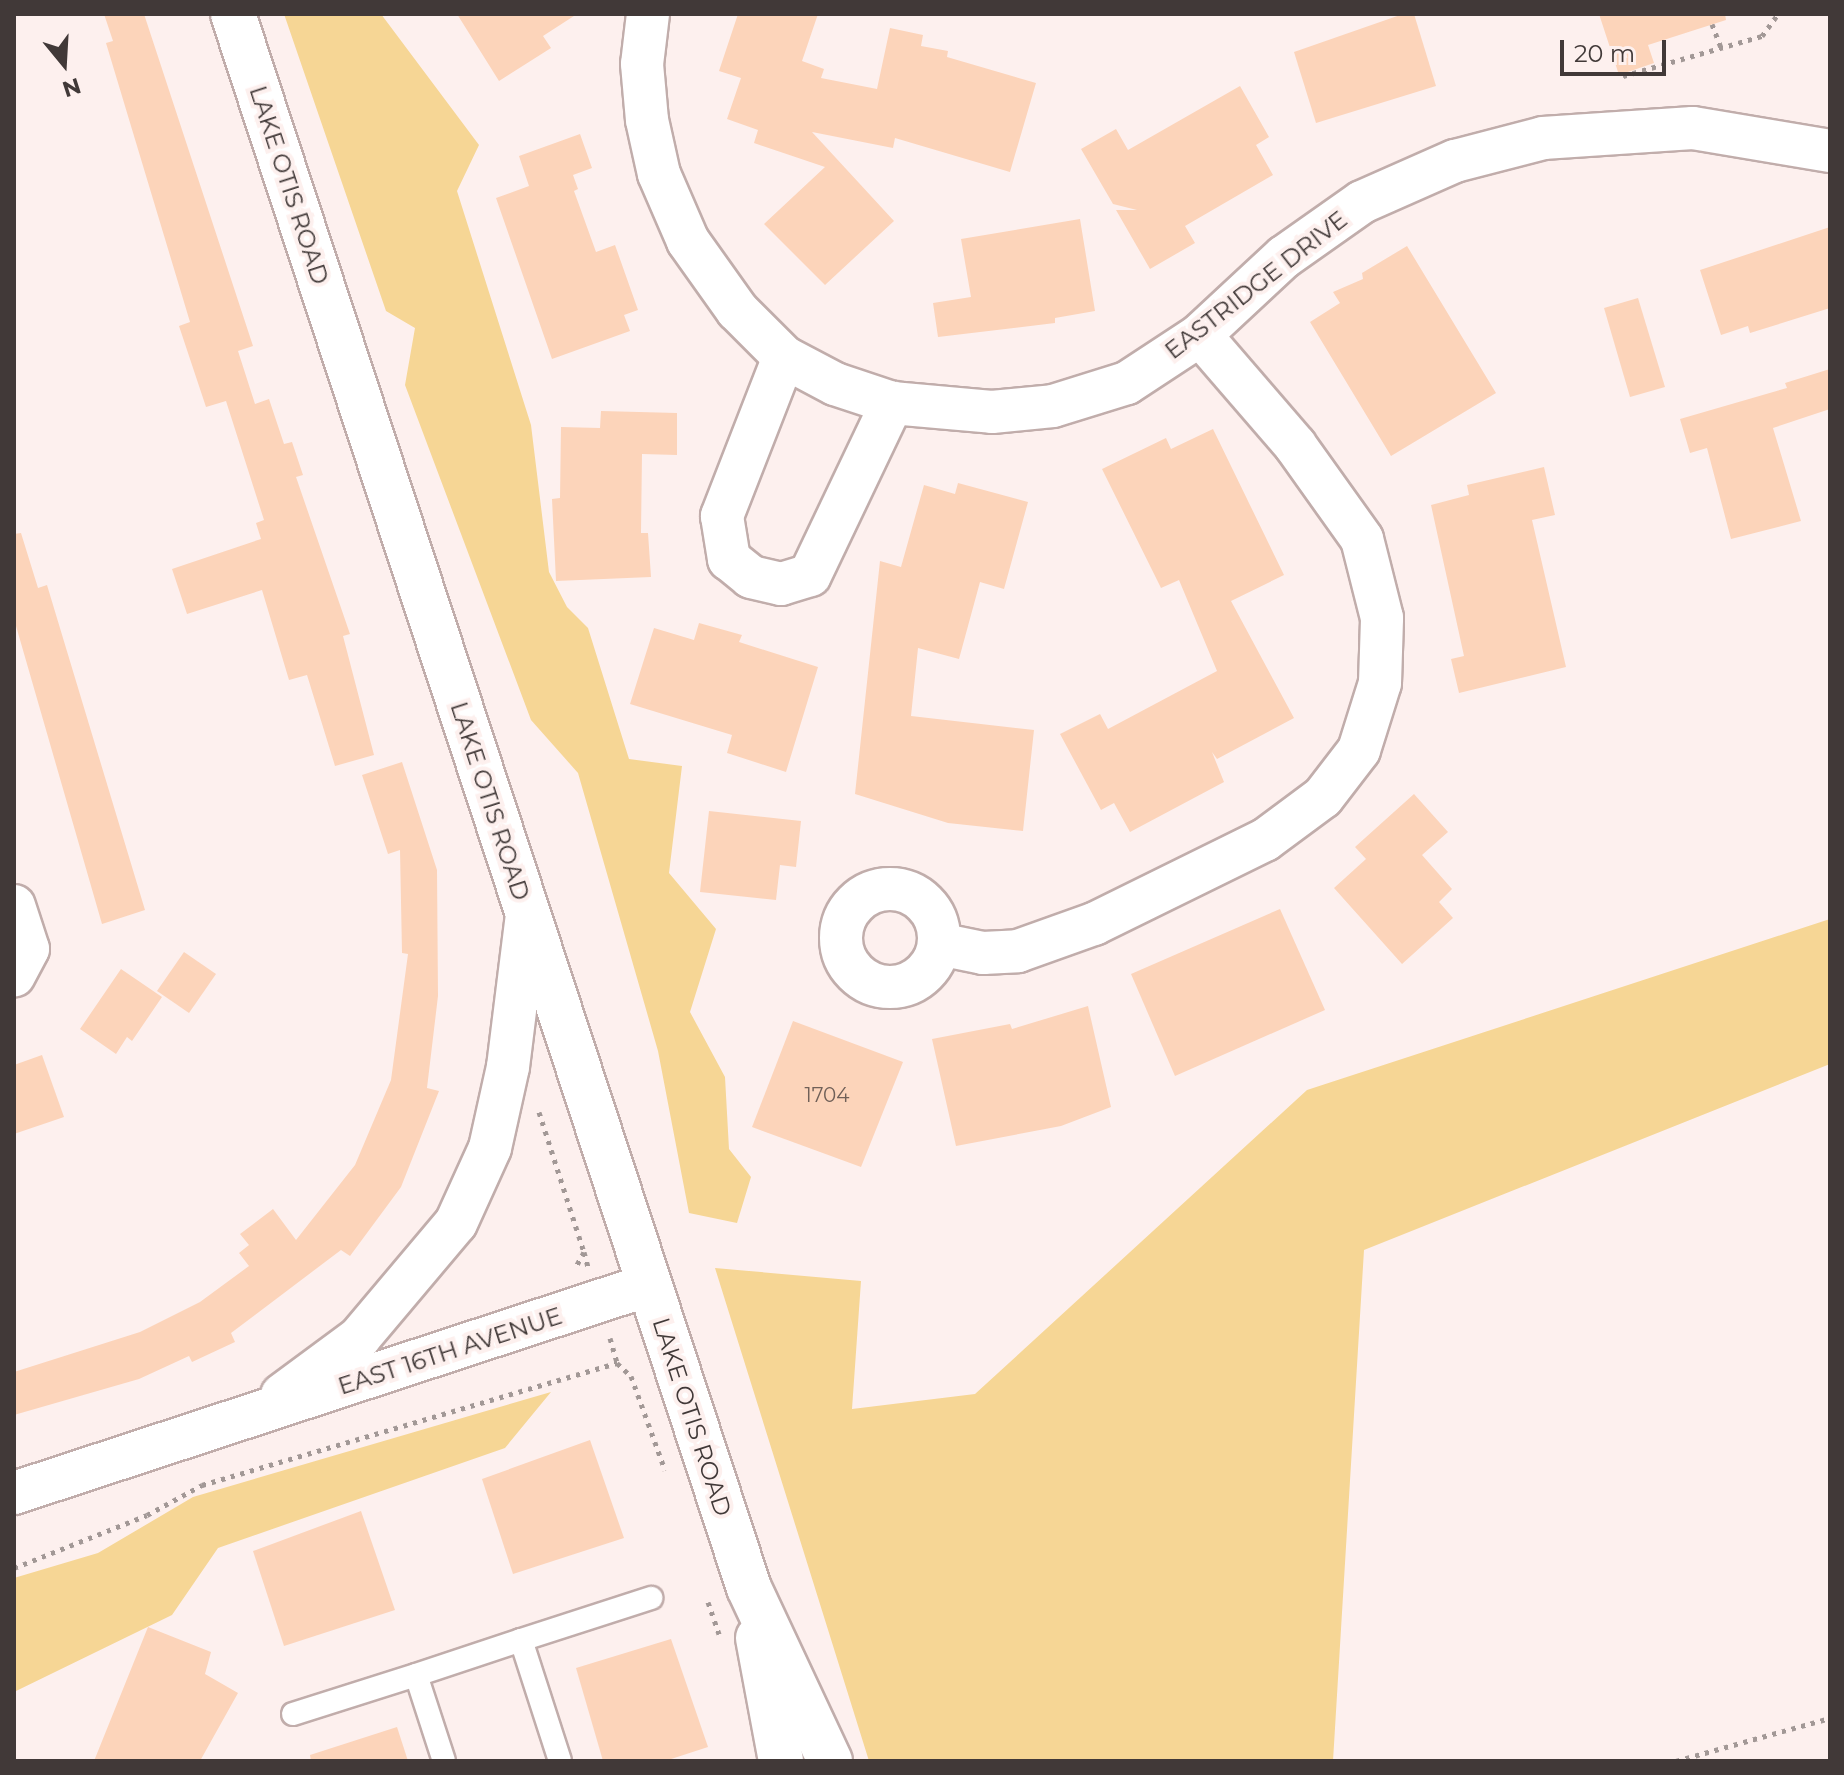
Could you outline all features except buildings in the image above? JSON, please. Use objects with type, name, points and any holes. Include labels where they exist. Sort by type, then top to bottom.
[{"type":"main road","name":"LAKE OTIS ROAD","points":[[233,14],[749,1588],[830,1761]]},
{"type":"main road","name":"LAKE OTIS ROAD","points":[[749,1588],[781,1761]]},
{"type":"street","name":"EASTRIDGE DRIVE","points":[[648,14],[642,64],[659,174],[688,241],[737,310],[784,357],[835,384],[892,403],[992,412],[1053,406],[1127,383],[1200,335],[1284,257],[1362,202],[1455,161],[1543,138],[1639,129],[1693,128],[1830,151]]},
{"type":"street","points":[[939,944],[983,953],[1018,951],[1094,924],[1265,840],[1323,797],[1359,750],[1380,683],[1382,618],[1362,539],[1295,445],[1200,335]]},
{"type":"street","points":[[784,357],[722,516],[729,559],[751,577],[781,584],[810,575],[892,403]]},
{"type":"street","points":[[14,906],[21,962]]},
{"type":"street","name":"EAST 16TH AVENUE","points":[[252,1417],[359,1338],[456,1223],[490,1148],[508,1067],[527,915]]},
{"type":"street","name":"EAST 16TH AVENUE","points":[[14,1493],[252,1417],[586,1287],[648,1285]]},
{"type":"lane","points":[[293,1714],[651,1598]]},
{"type":"lane","points":[[521,1640],[560,1761]]},
{"type":"lane","points":[[416,1675],[444,1761]]},
{"type":"path","points":[[1623,76],[1762,36],[1778,14]]},
{"type":"path","points":[[1712,24],[1721,48]]},
{"type":"path","points":[[508,1067],[530,1082],[584,1252],[586,1287],[617,1363],[631,1376],[668,1477]]},
{"type":"path","points":[[584,1252],[586,1287]]},
{"type":"path","points":[[14,1568],[147,1515],[202,1485],[617,1363]]},
{"type":"path","points":[[705,1592],[724,1649]]},
{"type":"path","points":[[1676,1761],[1830,1718]]},
{"type":"shaded area","points":[[284,14],[381,14],[479,145],[457,191],[531,425],[549,572],[567,607],[588,628],[629,759],[682,766],[669,873],[716,929],[690,1012],[725,1077],[729,1149],[751,1177],[737,1223],[689,1213],[658,1051],[578,773],[531,720],[405,385],[415,328],[386,311]]},
{"type":"shaded area","points":[[1830,919],[1830,1064],[1364,1250],[1333,1761],[869,1761],[715,1268],[861,1281],[852,1409],[975,1394],[1307,1090]]},
{"type":"shaded area","points":[[551,1392],[505,1448],[218,1548],[172,1615],[14,1692],[14,1578],[98,1553],[193,1497]]}]
